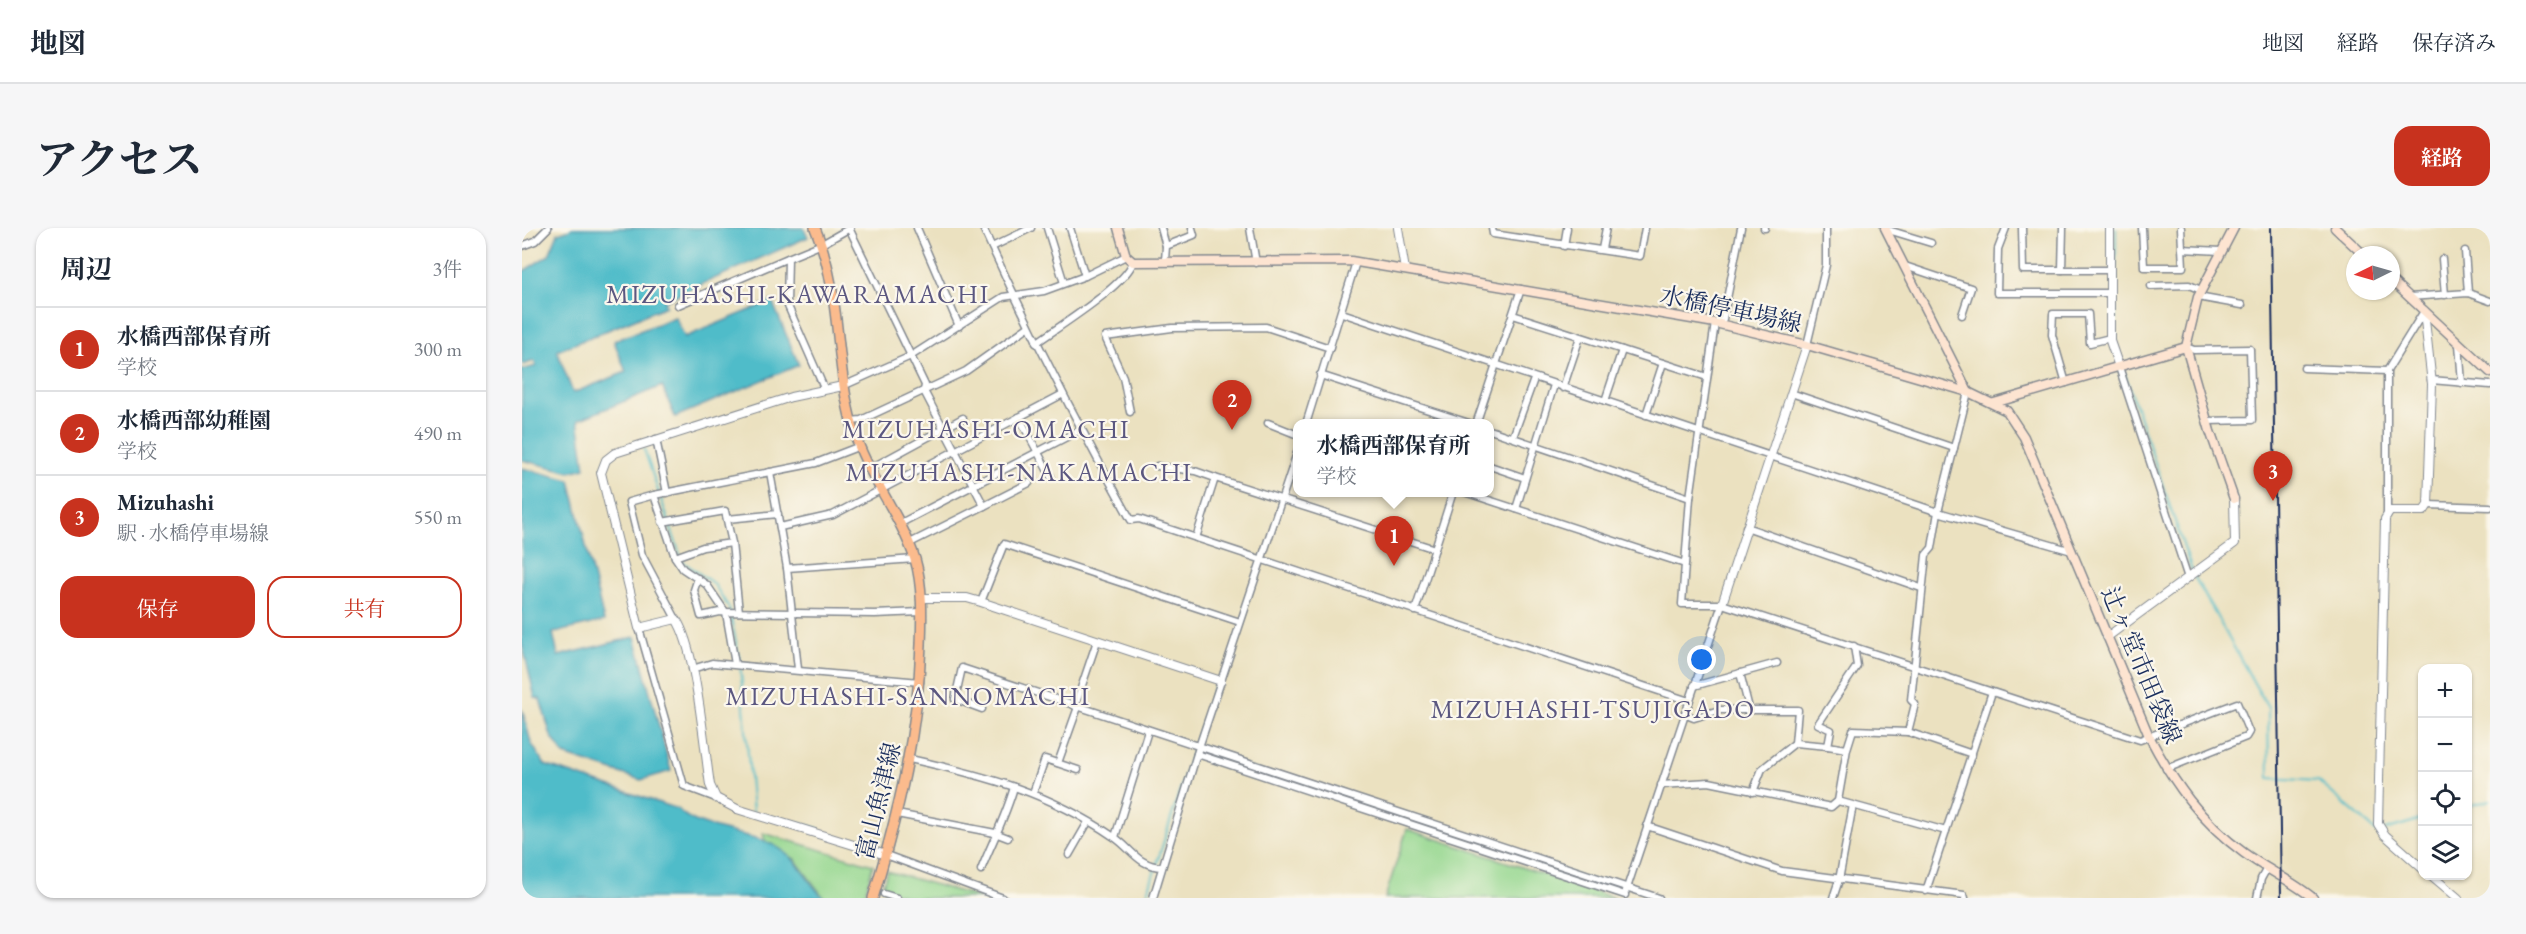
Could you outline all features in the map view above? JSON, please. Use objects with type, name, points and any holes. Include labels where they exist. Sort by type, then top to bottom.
[{"type":"main road","points":[[1118,228],[1130,259]]},
{"type":"main road","points":[[2234,228],[2199,293],[2186,347],[2207,422],[2234,499]]},
{"type":"main road","points":[[2335,228],[2354,246]]},
{"type":"main road","points":[[1885,229],[1968,392]]},
{"type":"main road","name":"富山魚津線","points":[[819,236],[833,286],[843,386],[851,421],[860,446],[915,560],[921,598],[920,682],[910,759],[873,898]]},
{"type":"main road","name":"水橋停車場線","points":[[1130,259],[1256,263],[1356,262],[1521,289],[1715,322],[1807,345],[1968,392],[1994,403]]},
{"type":"main road","points":[[2400,288],[2490,372]]},
{"type":"main road","points":[[1994,403],[2186,347]]},
{"type":"main road","name":"辻ヶ堂市田袋線","points":[[1994,403],[2007,411],[2025,437],[2149,736],[2166,769],[2202,817],[2225,838],[2313,898]]},
{"type":"street","points":[[678,305],[788,258],[819,236],[850,228],[925,385],[924,391],[984,506]]},
{"type":"street","points":[[917,228],[959,326]]},
{"type":"street","points":[[983,228],[1036,343],[1080,430],[1131,520],[1138,519],[1689,701]]},
{"type":"street","points":[[992,247],[1031,228]]},
{"type":"street","points":[[1047,228],[1064,284]]},
{"type":"street","points":[[1071,228],[1085,276]]},
{"type":"street","points":[[1161,228],[1166,246],[1165,261]]},
{"type":"street","points":[[1166,246],[1194,235],[1192,228]]},
{"type":"street","points":[[1250,228],[1256,263]]},
{"type":"street","points":[[1399,228],[1405,270]]},
{"type":"street","points":[[1492,228],[1493,234],[1640,256],[1645,228]]},
{"type":"street","points":[[1564,246],[1567,228]]},
{"type":"street","points":[[1602,249],[1606,228]]},
{"type":"street","points":[[1741,228],[1723,319],[1715,322],[1690,498],[1682,604],[1722,604],[2140,740],[2237,703],[2249,732],[2246,737],[2166,769]]},
{"type":"street","points":[[1197,754],[1624,897],[1807,345],[1826,265],[1826,228]]},
{"type":"street","points":[[2006,228],[1998,249],[1997,293],[2110,293]]},
{"type":"street","points":[[2022,228],[2023,270],[2110,270]]},
{"type":"street","points":[[2062,270],[2063,228]]},
{"type":"street","points":[[2110,228],[2110,338],[2188,578]]},
{"type":"street","points":[[2142,228],[2144,267],[2183,267],[2181,228]]},
{"type":"street","points":[[522,236],[524,245],[535,241],[546,229]]},
{"type":"street","points":[[1885,229],[1931,243]]},
{"type":"street","points":[[2182,249],[2221,251]]},
{"type":"street","points":[[2465,251],[2468,293]]},
{"type":"street","points":[[788,258],[787,304],[824,388]]},
{"type":"street","points":[[1003,898],[886,855],[737,809],[684,786],[639,628],[601,473],[606,460],[615,453],[824,388],[843,386],[911,356],[1003,297],[1044,291],[1130,259],[1130,270],[1098,298],[1036,343]]},
{"type":"street","points":[[2442,259],[2445,295]]},
{"type":"street","points":[[1307,419],[1342,314],[1356,262]]},
{"type":"street","points":[[1905,266],[1971,288],[1962,315]]},
{"type":"street","points":[[2151,286],[2189,285],[2199,293],[2242,305]]},
{"type":"street","points":[[1475,419],[1521,289]]},
{"type":"street","points":[[2409,297],[2468,293],[2490,302]]},
{"type":"street","points":[[2418,864],[2385,835],[2378,824],[2385,519],[2387,514],[2387,371],[2424,311]]},
{"type":"street","points":[[2387,514],[2394,511],[2424,511],[2428,505],[2431,380],[2424,311]]},
{"type":"street","points":[[1342,314],[1938,512],[2072,551]]},
{"type":"street","points":[[2066,383],[2052,335],[2054,314],[2088,314],[2090,343],[2110,338]]},
{"type":"street","points":[[1513,315],[1707,377]]},
{"type":"street","points":[[851,421],[861,420],[966,371],[1029,327]]},
{"type":"street","points":[[1130,412],[1123,377],[1105,337],[1172,328],[1266,327],[1330,348]]},
{"type":"street","points":[[1563,388],[1580,337]]},
{"type":"street","points":[[2459,344],[2462,383]]},
{"type":"street","points":[[2186,347],[2194,350],[2250,349],[2252,420],[2207,422]]},
{"type":"street","points":[[1605,401],[1622,350]]},
{"type":"street","points":[[1647,415],[1663,363]]},
{"type":"street","points":[[2304,368],[2387,371]]},
{"type":"street","points":[[1320,375],[1461,419]]},
{"type":"street","points":[[1513,437],[1534,379]]},
{"type":"street","points":[[2431,380],[2490,385]]},
{"type":"street","points":[[1516,509],[1554,385]]},
{"type":"street","points":[[1908,732],[1915,704],[1911,700],[1926,555],[1932,548],[1938,512],[1968,392]]},
{"type":"street","points":[[1791,393],[1954,448]]},
{"type":"street","points":[[780,527],[833,514],[1063,394]]},
{"type":"street","points":[[1019,417],[1051,477]]},
{"type":"street","points":[[871,468],[963,418]]},
{"type":"street","points":[[1268,423],[1293,433]]},
{"type":"street","points":[[899,524],[1080,430]]},
{"type":"street","points":[[1494,431],[1690,498]]},
{"type":"street","points":[[656,439],[668,493]]},
{"type":"street","points":[[716,798],[710,785],[686,639],[642,555],[629,502],[654,495],[816,464],[860,446]]},
{"type":"street","points":[[1154,898],[1199,747],[1293,465]]},
{"type":"street","points":[[1157,466],[1195,471],[1435,549]]},
{"type":"street","points":[[1494,467],[1525,478]]},
{"type":"street","points":[[770,472],[787,568],[798,669]]},
{"type":"street","points":[[1196,538],[1215,478]]},
{"type":"street","points":[[908,544],[1029,483]]},
{"type":"street","points":[[654,495],[675,557],[683,569],[707,585],[726,613],[735,664]]},
{"type":"street","points":[[1415,611],[1451,497]]},
{"type":"street","points":[[1479,497],[1685,564]]},
{"type":"street","points":[[2107,637],[2235,543],[2234,499]]},
{"type":"street","points":[[2428,505],[2490,507]]},
{"type":"street","points":[[662,522],[725,511],[732,543],[739,612]]},
{"type":"street","points":[[727,519],[778,514]]},
{"type":"street","points":[[1746,527],[1921,588]]},
{"type":"street","points":[[675,557],[703,547],[732,543]]},
{"type":"street","points":[[981,602],[1004,544],[1240,622]]},
{"type":"street","points":[[787,568],[915,560]]},
{"type":"street","points":[[698,578],[694,590],[701,616],[739,612],[793,614],[921,612]]},
{"type":"street","points":[[921,598],[944,596],[981,602],[1221,681]]},
{"type":"street","points":[[639,628],[676,619]]},
{"type":"street","points":[[1058,764],[1097,641]]},
{"type":"street","points":[[1828,746],[1831,730],[1818,724],[1857,666],[1854,646]]},
{"type":"street","points":[[692,669],[712,663],[735,664],[920,682]]},
{"type":"street","points":[[1694,686],[1777,663]]},
{"type":"street","points":[[981,709],[955,699],[962,669],[1659,898]]},
{"type":"street","points":[[1740,673],[1749,708]]},
{"type":"street","points":[[1926,891],[1992,692]]},
{"type":"street","points":[[1684,714],[1694,718],[1719,710],[1749,708],[1798,710],[1794,743],[1762,769],[1753,792]]},
{"type":"street","points":[[1661,785],[1709,782],[1831,807],[1838,801],[1847,748],[1853,730],[1908,732],[1972,754]]},
{"type":"street","points":[[1115,837],[1148,731]]},
{"type":"street","points":[[1794,743],[1847,748]]},
{"type":"street","points":[[910,759],[964,770],[1064,805],[1115,837],[1149,867],[1162,867]]},
{"type":"street","points":[[1033,793],[1045,759],[1078,770]]},
{"type":"street","points":[[981,870],[995,833],[1006,815],[1014,787]]},
{"type":"street","points":[[1838,801],[1946,831]]},
{"type":"street","points":[[1833,898],[1839,880],[1853,805]]},
{"type":"street","points":[[897,814],[995,833],[1008,838]]},
{"type":"street","points":[[1069,855],[1088,822]]},
{"type":"street","points":[[1647,826],[1782,871],[1964,895],[1965,898]]},
{"type":"street","points":[[2257,898],[2261,879],[2267,868]]},
{"type":"street","points":[[2437,880],[2458,898]]},
{"type":"street","points":[[884,894],[897,898]]},
{"type":"green space","points":[[1407,829],[1615,898],[1385,898]]},
{"type":"green space","points":[[763,833],[873,865],[864,898],[824,898],[795,859],[765,842]]},
{"type":"green space","points":[[887,871],[982,898],[912,898],[882,888]]},
{"type":"water","points":[[573,228],[804,228],[808,237],[664,301],[666,306],[557,351],[573,393],[626,372],[614,341],[675,317],[685,337],[772,301],[799,365],[675,417],[662,386],[578,420],[585,468],[570,472],[522,460],[522,370],[536,366],[534,361],[523,365],[522,362],[522,272],[549,255],[558,233]]},
{"type":"water","points":[[522,468],[570,480],[604,621],[553,633],[558,656],[635,637],[671,771],[641,780],[564,755],[551,736],[540,699],[535,698],[522,643]]},
{"type":"water","points":[[522,709],[531,743],[545,765],[678,809],[705,825],[765,841],[794,860],[824,898],[522,898]]},
{"type":"waterway","points":[[2116,228],[2115,342],[2121,360]]},
{"type":"waterway","points":[[2123,369],[2192,571]]},
{"type":"waterway","points":[[644,449],[682,561],[714,584],[729,608],[740,662],[753,811]]},
{"type":"waterway","points":[[2194,576],[2268,708],[2269,778],[2318,781],[2377,832],[2379,831]]},
{"type":"waterway","points":[[1195,744],[1214,687]]},
{"type":"waterway","points":[[1146,898],[1193,749]]},
{"type":"waterway","points":[[1193,750],[1616,889]]},
{"type":"waterway","points":[[2472,805],[2490,800]]},
{"type":"waterway","points":[[784,820],[819,829]]},
{"type":"waterway","points":[[2385,830],[2418,820]]},
{"type":"railway","points":[[2271,228],[2281,898]]},
{"type":"place","name":"水橋西部幼稚園","points":[[1232,430]]},
{"type":"place","name":"Mizuhashi","points":[[2273,501]]},
{"type":"place","name":"水橋西部保育所","points":[[1394,566]]},
{"type":"district","name":"MIZUHASHI-KAWARAMACHI","points":[[798,294]]},
{"type":"district","name":"MIZUHASHI-OMACHI","points":[[986,429]]},
{"type":"district","name":"MIZUHASHI-NAKAMACHI","points":[[1019,472]]},
{"type":"district","name":"MIZUHASHI-SANNOMACHI","points":[[908,696]]},
{"type":"district","name":"MIZUHASHI-TSUJIGADO","points":[[1593,709]]}]
